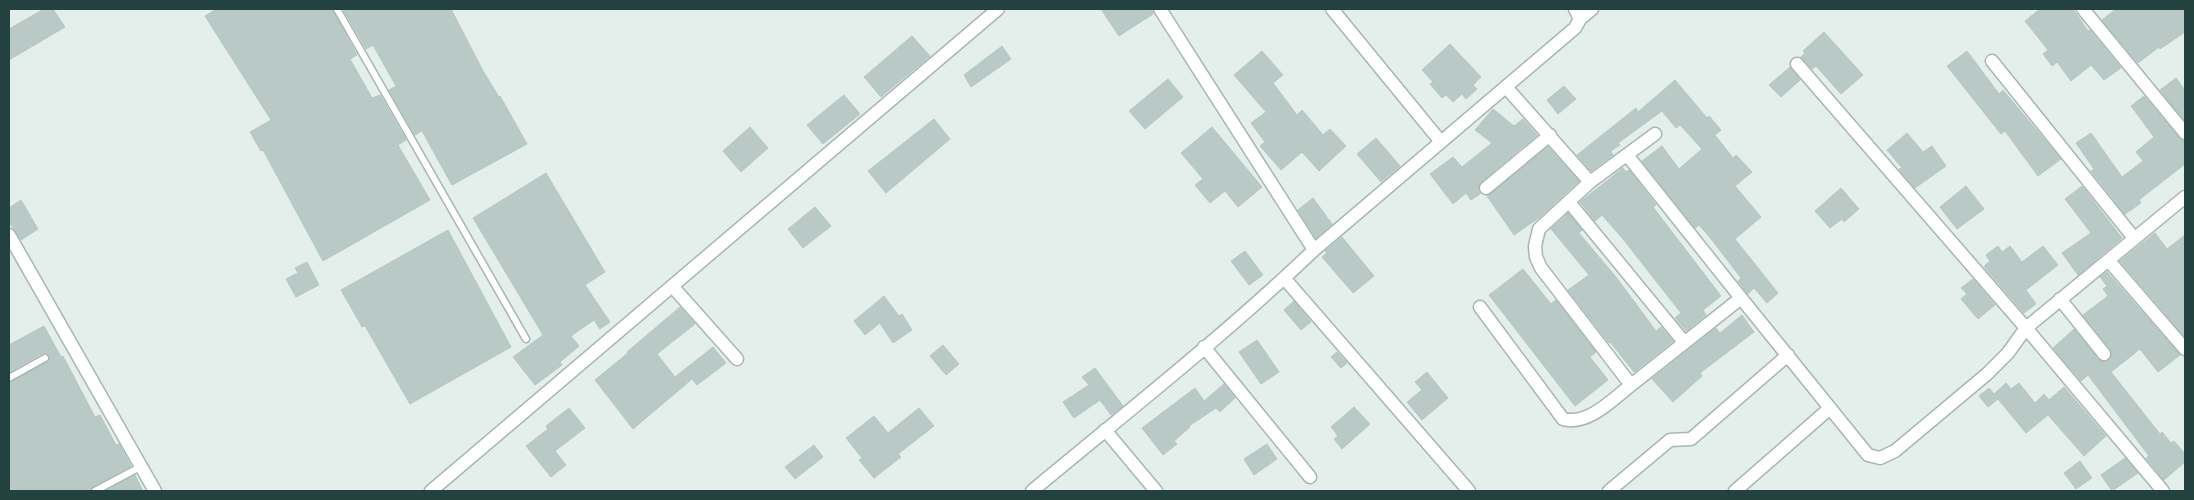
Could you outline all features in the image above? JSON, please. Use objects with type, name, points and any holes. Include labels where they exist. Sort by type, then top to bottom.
[{"type":"street","points":[[431,491],[673,287],[803,172],[998,9]]},
{"type":"street","points":[[1160,9],[1314,250]]},
{"type":"street","points":[[1332,9],[1441,142]]},
{"type":"street","points":[[1032,491],[1204,347],[1314,250],[1575,28],[1577,14],[1592,9]]},
{"type":"street","points":[[2083,9],[2185,133]]},
{"type":"street","points":[[1992,60],[2134,238]]},
{"type":"street","points":[[1798,64],[2026,328],[2163,491]]},
{"type":"street","points":[[1506,87],[1590,182]]},
{"type":"street","points":[[1631,385],[1541,268],[1536,257],[1536,239],[1539,229],[1590,182],[1655,134]]},
{"type":"street","points":[[1486,188],[1550,135]]},
{"type":"street","points":[[1627,155],[1868,455],[1880,458],[1894,451],[1987,374],[2008,353],[2026,328],[2185,197]]},
{"type":"street","points":[[1569,202],[1684,342]]},
{"type":"street","points":[[9,235],[140,468],[155,491]]},
{"type":"street","points":[[2109,261],[2185,349]]},
{"type":"street","points":[[1284,278],[1469,491]]},
{"type":"street","points":[[673,287],[737,359]]},
{"type":"street","points":[[1480,307],[1563,419],[1571,421],[1588,416],[1631,385],[1741,298]]},
{"type":"street","points":[[2060,300],[2104,354]]},
{"type":"street","points":[[1204,347],[1310,477]]},
{"type":"street","points":[[1609,491],[1670,440],[1691,439],[1788,355]]},
{"type":"street","points":[[1735,491],[1830,408]]},
{"type":"street","points":[[1105,430],[1156,491]]},
{"type":"lane","points":[[337,9],[526,339]]},
{"type":"lane","points":[[9,378],[45,358]]},
{"type":"lane","points":[[95,491],[140,468]]},
{"type":"building","points":[[44,9],[53,9],[65,27],[9,60],[9,29]]},
{"type":"building","points":[[217,9],[332,9],[357,55],[350,59],[372,98],[380,95],[406,140],[398,145],[430,200],[323,261],[263,150],[261,151],[250,132],[271,120],[205,16]]},
{"type":"building","points":[[343,9],[451,9],[483,71],[500,96],[527,144],[452,185],[422,131],[415,135],[389,90],[396,86],[373,45],[366,49]]},
{"type":"building","points":[[1101,9],[1152,9],[1153,14],[1119,36]]},
{"type":"building","points":[[2040,9],[2073,9],[2088,31],[2090,30],[2121,68],[2104,80],[2091,65],[2071,81],[2057,62],[2052,66],[2043,54],[2048,50],[2025,21]]},
{"type":"building","points":[[2116,9],[2185,9],[2185,32],[2160,49],[2159,47],[2138,63],[2102,20]]},
{"type":"building","points":[[1824,32],[1863,75],[1841,94],[1816,66],[1812,69],[1801,57],[1805,53],[1803,51]]},
{"type":"building","points":[[912,36],[930,56],[881,97],[864,77]]},
{"type":"building","points":[[1450,44],[1481,77],[1473,85],[1477,89],[1466,99],[1462,94],[1453,102],[1446,95],[1442,98],[1430,84],[1433,82],[1422,70]]},
{"type":"building","points":[[1002,46],[1011,59],[971,87],[964,75]]},
{"type":"building","points":[[1262,51],[1283,75],[1273,83],[1297,115],[1302,110],[1323,135],[1330,129],[1346,146],[1319,171],[1302,152],[1281,170],[1260,146],[1265,142],[1251,123],[1266,112],[1234,75]]},
{"type":"building","points":[[1967,51],[1999,94],[2003,90],[2061,159],[2038,176],[2005,131],[2001,134],[1947,66]]},
{"type":"building","points":[[1790,67],[1800,80],[1781,97],[1769,85]]},
{"type":"building","points":[[2176,78],[2185,90],[2185,121],[2160,90]]},
{"type":"building","points":[[1168,79],[1183,97],[1145,129],[1129,111]]},
{"type":"building","points":[[1675,80],[1707,118],[1709,116],[1721,130],[1715,135],[1733,158],[1736,155],[1752,172],[1735,186],[1761,217],[1735,239],[1778,293],[1767,303],[1754,288],[1748,294],[1738,281],[1741,278],[1708,235],[1699,225],[1695,228],[1642,161],[1662,146],[1679,169],[1702,149],[1680,125],[1676,128],[1662,111],[1618,143],[1620,145],[1611,151],[1613,155],[1591,171],[1577,155],[1636,108],[1638,112]]},
{"type":"building","points":[[1564,86],[1576,99],[1558,114],[1547,100]]},
{"type":"building","points":[[844,95],[860,114],[823,144],[807,125]]},
{"type":"building","points":[[2144,96],[2179,138],[2185,141],[2185,164],[2139,200],[2141,203],[2125,214],[2091,171],[2094,169],[2076,143],[2091,133],[2122,177],[2143,161],[2136,152],[2154,137],[2131,106]]},
{"type":"building","points":[[1493,109],[1514,126],[1523,119],[1537,135],[1481,182],[1478,189],[1480,194],[1471,200],[1466,193],[1453,204],[1430,174],[1453,157],[1462,167],[1492,143],[1475,130]]},
{"type":"building","points":[[934,119],[950,139],[886,193],[868,171]]},
{"type":"building","points":[[750,127],[768,148],[741,172],[723,151]]},
{"type":"building","points":[[1212,127],[1262,187],[1238,207],[1225,191],[1210,203],[1195,185],[1203,179],[1181,153]]},
{"type":"building","points":[[1907,133],[1923,152],[1932,146],[1946,166],[1915,188],[1899,169],[1902,168],[1887,150]]},
{"type":"building","points":[[1376,138],[1400,166],[1381,182],[1357,154]]},
{"type":"building","points":[[1548,147],[1579,181],[1540,217],[1514,235],[1487,196]]},
{"type":"building","points":[[1623,168],[1626,172],[1629,170],[1656,205],[1653,207],[1721,296],[1703,310],[1706,315],[1686,331],[1675,318],[1681,313],[1623,239],[1602,215],[1595,221],[1580,202]]},
{"type":"building","points":[[546,173],[605,272],[585,285],[610,322],[600,329],[594,320],[571,336],[579,346],[560,362],[562,365],[535,385],[513,357],[543,335],[473,218]]},
{"type":"building","points":[[1966,186],[1984,209],[1957,229],[1940,207]]},
{"type":"building","points":[[2082,186],[2122,238],[2078,275],[2062,253],[2091,233],[2065,199]]},
{"type":"building","points":[[1841,188],[1859,209],[1844,222],[1842,219],[1830,228],[1815,211]]},
{"type":"building","points":[[1313,198],[1332,224],[1316,238],[1298,210]]},
{"type":"building","points":[[21,200],[38,229],[21,240],[9,222],[9,208]]},
{"type":"building","points":[[815,207],[831,226],[803,248],[788,229]]},
{"type":"building","points":[[1568,213],[1582,230],[1579,233],[1616,277],[1656,331],[1661,327],[1673,341],[1634,372],[1568,290],[1589,275],[1551,229]]},
{"type":"building","points":[[448,230],[511,347],[410,404],[365,326],[362,327],[341,290]]},
{"type":"building","points":[[2155,233],[2167,249],[2185,235],[2185,337],[2120,261]]},
{"type":"building","points":[[1342,237],[1374,276],[1353,293],[1322,257],[1327,253],[1325,251]]},
{"type":"building","points":[[1998,246],[2002,252],[2010,246],[2022,262],[2043,246],[2058,265],[2026,290],[2036,304],[2024,313],[1985,268],[1985,265],[1990,261],[1986,255]]},
{"type":"building","points":[[1245,251],[1263,275],[1249,285],[1231,261]]},
{"type":"building","points":[[307,262],[319,285],[296,297],[286,279],[298,273],[295,268]]},
{"type":"building","points":[[1523,269],[1551,304],[1556,300],[1596,352],[1590,357],[1608,380],[1575,406],[1489,295]]},
{"type":"building","points":[[2107,272],[2180,355],[2158,372],[2140,349],[2111,372],[2160,434],[2162,432],[2171,443],[2174,441],[2185,454],[2185,462],[2164,480],[2146,458],[2149,456],[2088,375],[2081,381],[2053,348],[2074,329],[2098,359],[2106,362],[2111,357],[2110,349],[2083,315],[2108,296],[2103,289],[2107,286],[2100,277]]},
{"type":"building","points":[[1973,279],[1995,305],[1978,319],[1961,299],[1967,294],[1961,288]]},
{"type":"building","points":[[884,296],[899,316],[902,314],[912,330],[893,343],[880,323],[865,335],[854,321]]},
{"type":"building","points":[[1294,301],[1311,322],[1301,330],[1284,310]]},
{"type":"building","points":[[680,307],[695,324],[657,354],[675,377],[713,347],[726,363],[697,385],[692,379],[633,429],[595,380]]},
{"type":"building","points":[[1742,315],[1754,332],[1700,373],[1702,376],[1673,402],[1652,379],[1716,328],[1720,333]]},
{"type":"building","points":[[44,326],[61,357],[63,356],[95,417],[100,415],[116,445],[119,444],[131,466],[93,487],[90,491],[9,491],[9,383],[47,362],[50,358],[47,354],[43,353],[9,372],[9,345]]},
{"type":"building","points":[[1257,340],[1279,372],[1261,384],[1239,352]]},
{"type":"building","points":[[943,345],[959,364],[946,375],[930,356]]},
{"type":"building","points":[[1337,352],[1347,363],[1341,368],[1331,357]]},
{"type":"building","points":[[1095,368],[1123,406],[1111,415],[1100,400],[1074,418],[1063,402],[1089,385],[1082,377]]},
{"type":"building","points":[[1427,372],[1448,398],[1422,420],[1407,402],[1422,390],[1415,382]]},
{"type":"building","points":[[2006,383],[2011,389],[2019,383],[2035,403],[2044,394],[2049,400],[2064,387],[2106,436],[2084,456],[2048,415],[2026,433],[1998,399],[1988,407],[1979,396],[1989,388],[1994,394]]},
{"type":"building","points":[[1224,384],[1235,398],[1220,412],[1216,408],[1189,426],[1174,441],[1177,444],[1163,455],[1142,428],[1195,388],[1204,401]]},
{"type":"building","points":[[1354,407],[1370,424],[1342,449],[1334,439],[1338,436],[1331,427]]},
{"type":"building","points":[[569,408],[585,428],[555,451],[566,465],[551,477],[526,446],[548,429],[546,426]]},
{"type":"building","points":[[919,408],[934,426],[898,454],[901,457],[874,478],[859,460],[862,458],[846,438],[874,416],[888,433]]},
{"type":"building","points":[[1267,444],[1277,459],[1254,475],[1244,459]]},
{"type":"building","points":[[814,445],[823,457],[795,479],[785,467]]},
{"type":"building","points":[[2125,458],[2138,473],[2112,491],[2101,475]]},
{"type":"building","points":[[2080,461],[2092,478],[2076,489],[2064,473]]},
{"type":"building","points":[[135,475],[143,491],[105,491]]}]
